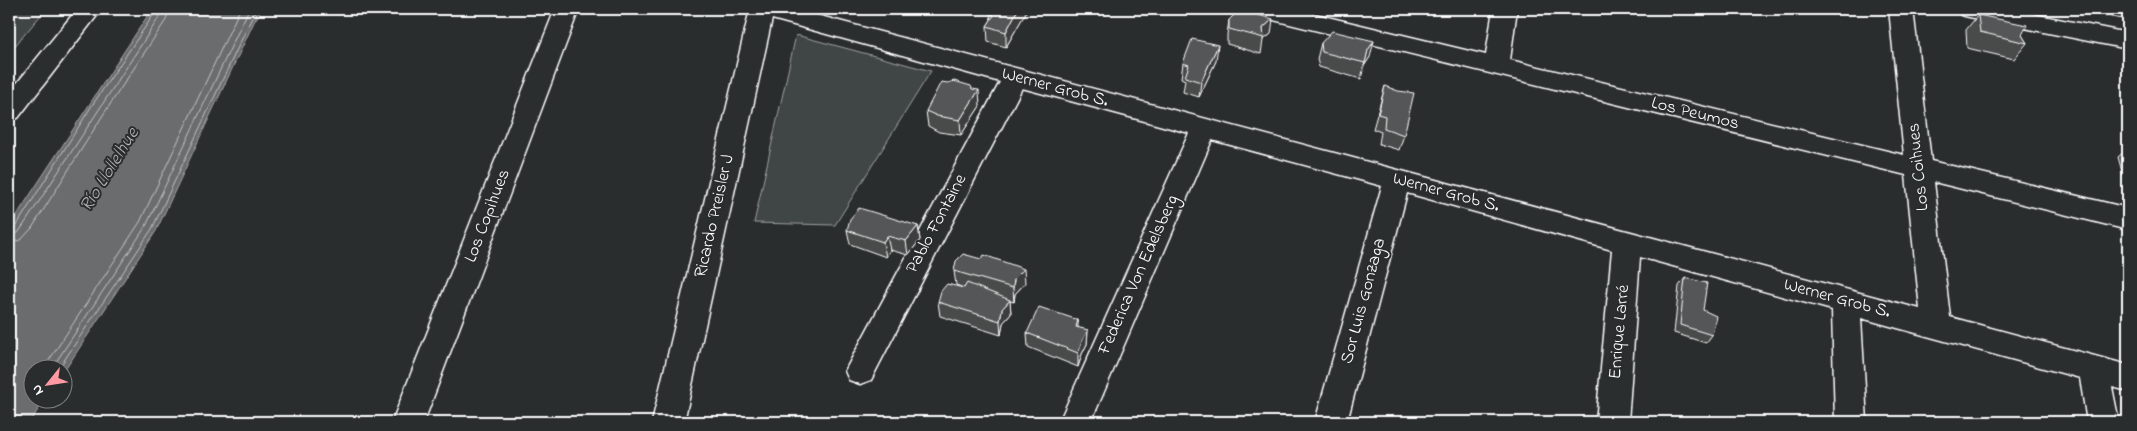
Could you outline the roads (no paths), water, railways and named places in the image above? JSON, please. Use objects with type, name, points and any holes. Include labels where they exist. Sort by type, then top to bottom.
[{"type":"street","points":[[9,111],[90,9]]},
{"type":"street","name":"Los Copihues","points":[[408,422],[568,9]]},
{"type":"street","name":"Werner Grob S.","points":[[763,9],[2128,378]]},
{"type":"street","name":"Ricardo Preisler J","points":[[668,422],[763,9]]},
{"type":"street","name":"Los Peumos","points":[[1261,9],[2128,219]]},
{"type":"street","points":[[1497,66],[1505,9]]},
{"type":"street","name":"Los Coihues","points":[[1902,9],[1936,326]]},
{"type":"street","points":[[1969,9],[2128,41]]},
{"type":"street","name":"Pablo Fontaine","points":[[860,371],[1014,77]]},
{"type":"street","name":"Federica Von Edelsberg","points":[[1075,422],[1204,128]]},
{"type":"street","name":"Sor Luis Gonzaga","points":[[1331,422],[1397,180]]},
{"type":"street","name":"Enrique Larré","points":[[1612,422],[1627,242]]},
{"type":"street","points":[[1846,302],[1851,422]]},
{"type":"street","points":[[2093,368],[2103,422]]},
{"type":"water","name":"Río Llollelhue","points":[[152,9],[262,9],[254,22],[156,231],[72,359],[22,358],[22,408],[39,408],[30,422],[9,422],[9,227]]}]
